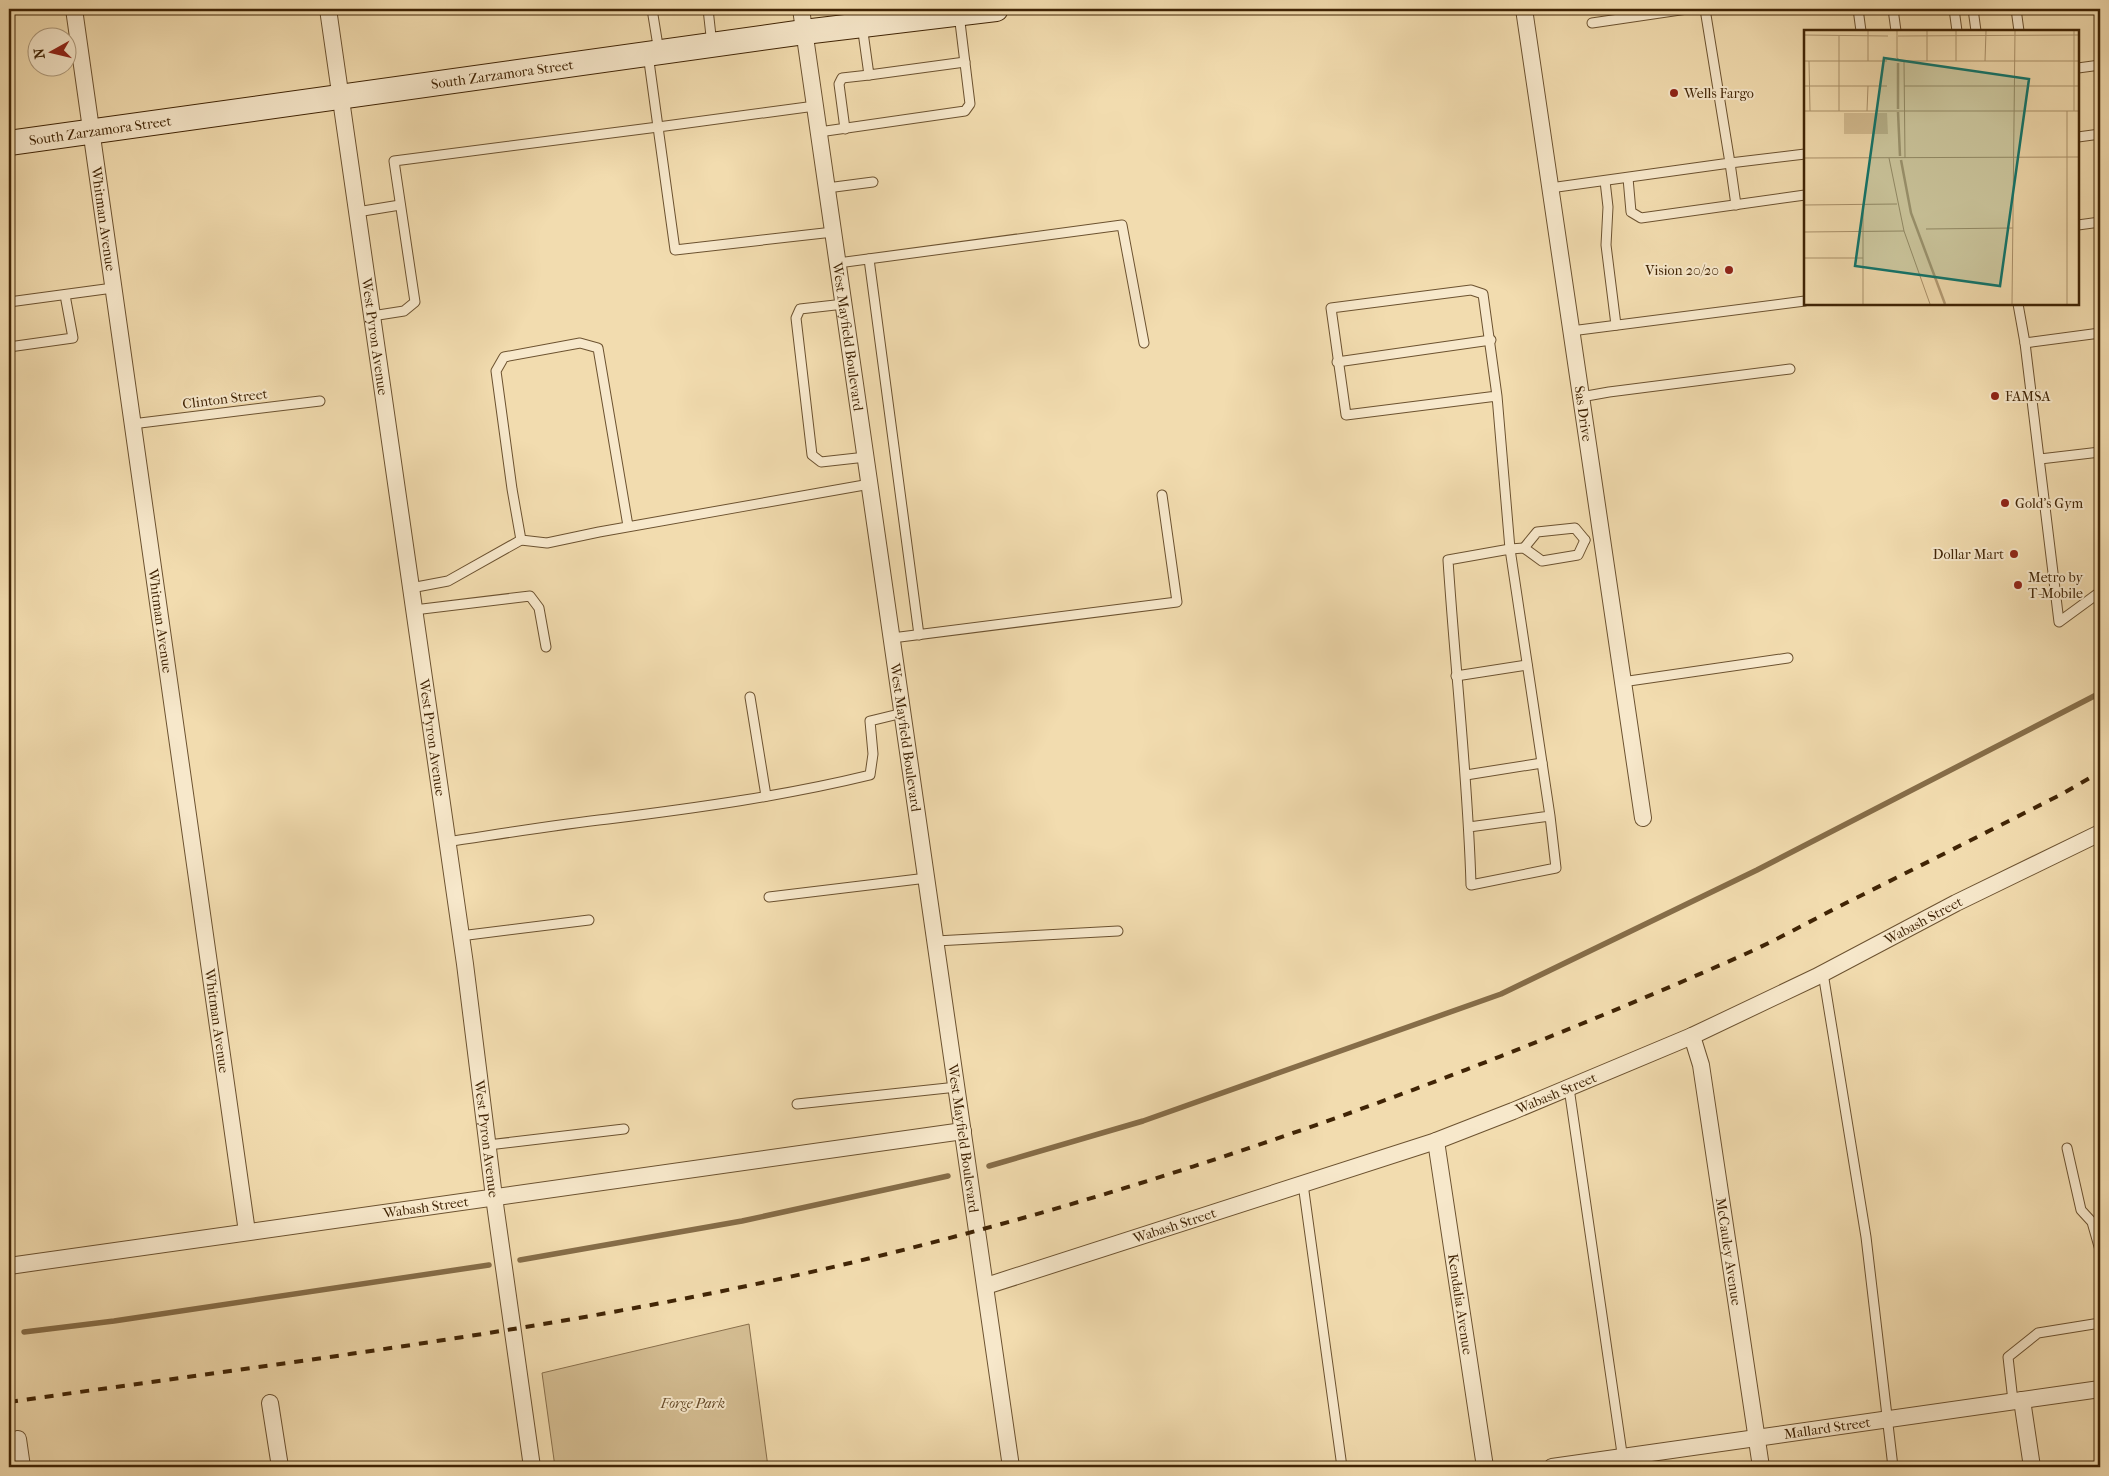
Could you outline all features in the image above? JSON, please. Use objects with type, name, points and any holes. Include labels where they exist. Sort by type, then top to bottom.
[{"type":"main road","name":"South Zarzamora Street","points":[[9,143],[91,130],[804,32],[978,10]]},
{"type":"street","name":"Whitman Avenue","points":[[74,9],[247,1232]]},
{"type":"street","name":"West Pyron Avenue","points":[[328,9],[460,936],[532,1467]]},
{"type":"street","name":"West Mayfield Boulevard","points":[[801,9],[986,1286],[1010,1467]]},
{"type":"street","name":"Sas Drive","points":[[1524,9],[1642,818]]},
{"type":"street","name":"Wabash Street","points":[[986,1286],[1436,1141],[1569,1088],[1692,1036],[1823,973],[1956,903],[2100,833]]},
{"type":"street","name":"McCauley Avenue","points":[[1692,1036],[1701,1066],[1761,1467]]},
{"type":"street","name":"Wabash Street","points":[[9,1266],[963,1131]]},
{"type":"street","name":"Kendalia Avenue","points":[[1436,1141],[1485,1467]]},
{"type":"street","name":"Mallard Street","points":[[1552,1467],[1624,1462],[1757,1438],[2100,1389]]},
{"type":"street","points":[[2018,1400],[2032,1467]]},
{"type":"street","points":[[270,1403],[280,1467]]},
{"type":"street","points":[[18,1439],[22,1467]]},
{"type":"lane","points":[[652,9],[658,127],[675,250],[833,232]]},
{"type":"lane","points":[[708,9],[712,45]]},
{"type":"lane","points":[[1592,23],[1687,9]]},
{"type":"lane","points":[[1706,9],[1736,205]]},
{"type":"lane","points":[[1858,9],[1861,30]]},
{"type":"lane","points":[[1893,9],[1896,30]]},
{"type":"lane","points":[[1954,9],[1957,30]]},
{"type":"lane","points":[[1973,9],[1976,30]]},
{"type":"lane","points":[[2016,9],[2019,30]]},
{"type":"lane","points":[[819,132],[965,111],[970,104],[965,62],[978,10]]},
{"type":"lane","points":[[862,25],[869,75]]},
{"type":"lane","points":[[844,129],[839,84],[842,78],[965,62]]},
{"type":"lane","points":[[2079,68],[2100,65]]},
{"type":"lane","points":[[372,316],[404,311],[415,302],[394,161],[815,106]]},
{"type":"lane","points":[[2079,137],[2100,134]]},
{"type":"lane","points":[[1550,188],[1804,154]]},
{"type":"lane","points":[[1628,178],[1631,212],[1641,218],[1804,195]]},
{"type":"lane","points":[[1605,181],[1608,221],[1606,245],[1616,325]]},
{"type":"lane","points":[[827,188],[873,182]]},
{"type":"lane","points":[[357,212],[400,205]]},
{"type":"lane","points":[[2079,225],[2100,222]]},
{"type":"lane","points":[[838,264],[1122,225],[1144,343]]},
{"type":"lane","points":[[868,259],[920,635]]},
{"type":"lane","points":[[9,302],[113,288]]},
{"type":"lane","points":[[1497,396],[1346,415],[1337,362],[1331,308],[1471,290],[1483,294],[1491,340],[1497,396],[1510,550],[1550,816],[1556,868],[1471,885],[1466,775],[1456,676],[1448,560],[1510,550],[1524,548],[1537,532],[1575,528],[1585,540]]},
{"type":"lane","points":[[9,347],[73,338],[65,295]]},
{"type":"lane","points":[[1572,331],[1804,301]]},
{"type":"lane","points":[[844,304],[800,309],[796,318],[812,455],[821,462],[866,457]]},
{"type":"lane","points":[[2018,305],[2040,459],[2059,622],[2100,592]]},
{"type":"lane","points":[[2025,343],[2100,333]]},
{"type":"lane","points":[[1337,362],[1491,340]]},
{"type":"lane","points":[[521,540],[496,372],[504,357],[580,343],[598,348],[628,526]]},
{"type":"lane","points":[[1581,397],[1790,369]]},
{"type":"lane","name":"Clinton Street","points":[[132,424],[320,401]]},
{"type":"lane","points":[[2040,459],[2100,452]]},
{"type":"lane","points":[[411,588],[448,581],[521,540],[547,543],[628,526],[870,484]]},
{"type":"lane","points":[[892,638],[1176,602],[1162,495]]},
{"type":"lane","points":[[1585,540],[1602,539]]},
{"type":"lane","points":[[1524,548],[1542,561],[1578,555],[1585,540]]},
{"type":"lane","points":[[414,610],[530,596],[539,608],[546,647]]},
{"type":"lane","points":[[1622,682],[1788,658]]},
{"type":"lane","points":[[1456,676],[1527,665]]},
{"type":"lane","points":[[750,697],[766,796]]},
{"type":"lane","points":[[446,842],[533,828],[691,808],[834,784],[870,775],[873,754],[870,721],[903,713]]},
{"type":"lane","points":[[1466,775],[1542,763]]},
{"type":"lane","points":[[1469,827],[1550,816]]},
{"type":"lane","points":[[769,897],[927,878]]},
{"type":"lane","points":[[460,936],[589,920]]},
{"type":"lane","points":[[936,941],[1118,931]]},
{"type":"lane","points":[[1823,973],[1866,1237],[1893,1467]]},
{"type":"lane","points":[[798,1104],[957,1088]]},
{"type":"lane","points":[[1569,1088],[1624,1462]]},
{"type":"lane","points":[[488,1145],[624,1129]]},
{"type":"lane","points":[[2067,1148],[2081,1210],[2092,1222],[2100,1250]]},
{"type":"lane","points":[[1303,1184],[1342,1467]]},
{"type":"lane","points":[[2018,1400],[2008,1357],[2038,1334],[2100,1323]]},
{"type":"green space","name":"Forge Park","points":[[749,1324],[768,1467],[555,1467],[542,1373]]},
{"type":"waterway","points":[[989,1166],[1143,1121],[1501,994],[1757,870],[2100,693]]},
{"type":"waterway","points":[[520,1260],[742,1221],[948,1176]]},
{"type":"waterway","points":[[24,1332],[114,1321],[489,1265]]},
{"type":"railway","points":[[9,1402],[416,1344],[619,1311],[720,1292],[820,1270],[1056,1209],[1288,1135],[1403,1094],[1629,1004],[1768,943],[2060,795],[2100,772]]},
{"type":"place","name":"Wells Fargo","points":[[1674,93]]},
{"type":"place","name":"Vision 20/20","points":[[1729,270]]},
{"type":"place","name":"FAMSA","points":[[1995,396]]},
{"type":"place","name":"Gold's Gym","points":[[2005,503]]},
{"type":"place","name":"Dollar Mart","points":[[2014,554]]},
{"type":"place","name":"Metro by T-Mobile","points":[[2018,585]]}]
